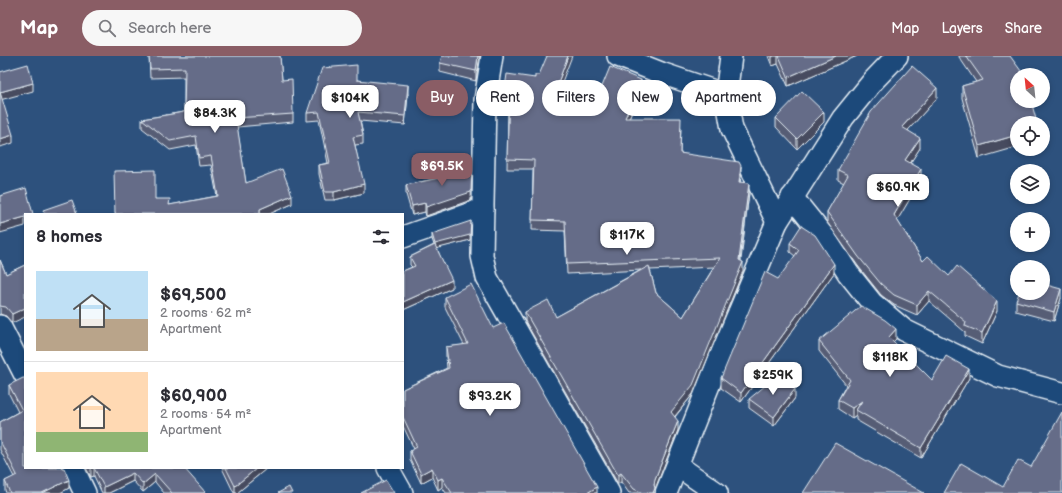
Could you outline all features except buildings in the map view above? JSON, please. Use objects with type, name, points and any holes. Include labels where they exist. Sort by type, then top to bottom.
[{"type":"street","points":[[492,56],[485,100],[482,256],[487,278],[609,493]]},
{"type":"street","points":[[618,56],[682,80]]},
{"type":"street","points":[[728,80],[731,56]]},
{"type":"street","points":[[666,493],[721,355],[777,222],[843,118],[873,81],[897,56]]},
{"type":"street","points":[[730,116],[732,129],[777,222]]},
{"type":"street","points":[[792,197],[825,238],[848,273],[872,303],[904,330],[998,376],[1062,393]]},
{"type":"street","points":[[404,237],[483,209]]},
{"type":"street","points":[[0,326],[24,373]]},
{"type":"street","points":[[678,466],[716,493]]},
{"type":"street","points":[[73,469],[85,493]]},
{"type":"street","points":[[389,469],[402,493]]}]
